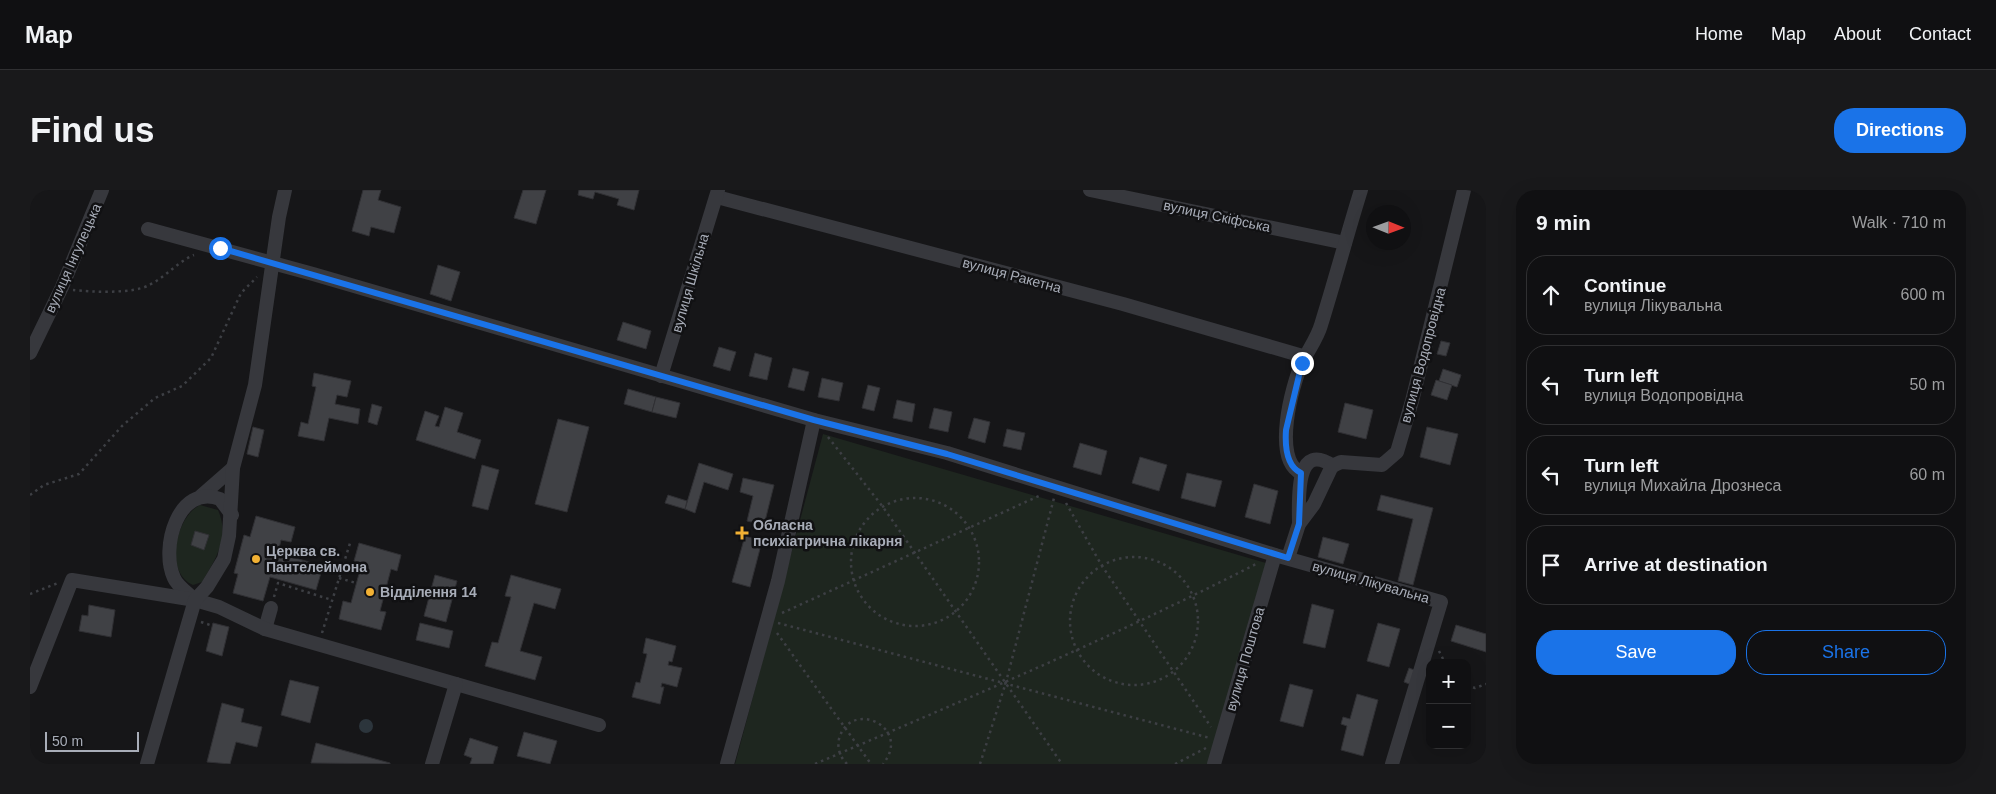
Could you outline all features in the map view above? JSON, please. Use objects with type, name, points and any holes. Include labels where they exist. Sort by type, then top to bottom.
[{"type":"street","name":"вулиця Інгулецька","points":[[30,353],[62,287],[102,190]]},
{"type":"street","points":[[147,764],[195,600],[207,587],[224,559],[232,515],[233,468],[255,385],[285,190]]},
{"type":"street","name":"вулиця Скіфська","points":[[1090,190],[1345,243]]},
{"type":"street","points":[[1299,524],[1301,473],[1294,469],[1289,460],[1285,440],[1289,413],[1302,363],[1320,328],[1361,190]]},
{"type":"street","name":"вулиця Водопровідна","points":[[1301,473],[1311,462],[1322,460],[1334,466],[1342,462],[1382,465],[1397,452],[1412,401],[1464,190]]},
{"type":"street","name":"вулиця Ракетна","points":[[718,194],[1123,304],[1306,357]]},
{"type":"street","name":"вулиця Шкільна","points":[[661,376],[718,194]]},
{"type":"street","name":"вулиця Лікувальна","points":[[148,229],[273,262],[814,420],[947,454],[1282,557],[1441,602],[1392,764]]},
{"type":"street","points":[[727,764],[767,620],[814,420]]},
{"type":"street","points":[[1282,557],[1299,524],[1314,504],[1334,466]]},
{"type":"street","points":[[195,600],[174,580],[169,560],[170,543],[176,520],[182,508],[192,499],[201,496],[233,468]]},
{"type":"street","points":[[201,496],[220,499],[232,515]]},
{"type":"street","name":"вулиця Поштова","points":[[1214,764],[1282,557]]},
{"type":"street","points":[[30,687],[72,580],[195,600],[219,607],[265,629],[599,725]]},
{"type":"street","points":[[185,589],[207,587]]},
{"type":"street","points":[[265,629],[271,608]]},
{"type":"street","points":[[432,764],[456,684]]},
{"type":"path","points":[[62,287],[74,291],[139,290],[156,281],[185,259],[199,253]]},
{"type":"path","points":[[30,495],[44,485],[80,474],[122,426],[154,398],[182,386],[210,358],[241,293],[273,262]]},
{"type":"path","points":[[814,420],[883,506],[957,610],[1062,764]]},
{"type":"path","points":[[767,620],[1057,488]]},
{"type":"path","points":[[1057,488],[1102,566],[1221,741]]},
{"type":"path","points":[[980,764],[1006,682],[1057,488]]},
{"type":"path","points":[[912,498],[934,501],[954,512],[968,527],[977,549],[978,571],[971,592],[957,610],[938,622],[928,625],[906,626],[884,619],[867,605],[854,580],[851,565],[854,543],[864,523],[883,506],[912,498]]},
{"type":"path","points":[[318,644],[350,540]]},
{"type":"path","points":[[1129,557],[1151,559],[1171,568],[1179,576],[1193,597],[1198,614],[1196,635],[1188,655],[1173,672],[1154,682],[1143,685],[1120,684],[1100,676],[1091,669],[1076,650],[1070,629],[1072,606],[1081,585],[1102,566],[1118,559],[1129,557]]},
{"type":"path","points":[[815,764],[1006,682],[1282,557]]},
{"type":"path","points":[[339,578],[356,583]]},
{"type":"path","points":[[30,594],[72,580]]},
{"type":"path","points":[[271,608],[278,583],[332,600]]},
{"type":"path","points":[[767,620],[1006,682],[1221,741]]},
{"type":"path","points":[[767,620],[871,764]]},
{"type":"path","points":[[1436,646],[1443,659]]},
{"type":"path","points":[[1471,686],[1475,688],[1486,684]]},
{"type":"path","points":[[846,764],[840,753],[839,738],[845,728],[852,722],[866,719],[879,723],[888,732],[890,752],[883,764]]},
{"type":"path","points":[[1175,764],[1221,741]]},
{"type":"shaded area","points":[[823,434],[1266,563],[1208,764],[735,764]]},
{"type":"shaded area","points":[[200,505],[218,510],[223,529],[220,548],[212,565],[202,582],[193,585],[184,578],[178,569],[176,545],[179,532],[185,521],[192,511]]},
{"type":"shaded area","points":[[366,719],[371,721],[373,726],[371,731],[366,733],[361,731],[359,726],[361,721]]},
{"type":"building","points":[[363,190],[381,190],[378,200],[401,207],[394,233],[371,227],[369,236],[352,231]]},
{"type":"building","points":[[523,190],[546,190],[536,224],[514,218]]},
{"type":"building","points":[[579,190],[639,190],[634,210],[617,205],[619,199],[595,192],[593,199],[578,195]]},
{"type":"building","points":[[438,265],[460,272],[451,301],[430,294]]},
{"type":"building","points":[[623,322],[651,331],[646,349],[617,340]]},
{"type":"building","points":[[1441,341],[1450,343],[1446,356],[1437,354]]},
{"type":"building","points":[[719,347],[736,352],[730,371],[713,366]]},
{"type":"building","points":[[755,353],[772,358],[767,380],[749,376]]},
{"type":"building","points":[[793,368],[809,372],[804,391],[788,387]]},
{"type":"building","points":[[1443,369],[1461,375],[1457,387],[1439,381]]},
{"type":"building","points":[[314,373],[351,381],[347,397],[337,395],[335,404],[360,409],[358,424],[329,418],[324,441],[298,436],[301,422],[308,424],[316,387],[312,386]]},
{"type":"building","points":[[822,378],[843,383],[839,401],[818,397]]},
{"type":"building","points":[[1436,380],[1452,385],[1447,400],[1431,395]]},
{"type":"building","points":[[868,385],[880,388],[874,411],[862,408]]},
{"type":"building","points":[[628,389],[656,397],[652,412],[624,404]]},
{"type":"building","points":[[656,397],[680,403],[676,418],[652,412]]},
{"type":"building","points":[[897,400],[915,404],[912,422],[893,418]]},
{"type":"building","points":[[1345,403],[1373,410],[1366,439],[1338,432]]},
{"type":"building","points":[[372,404],[382,407],[377,425],[368,422]]},
{"type":"building","points":[[445,407],[463,413],[457,432],[481,440],[475,459],[416,440],[425,411],[439,416],[435,426],[439,427]]},
{"type":"building","points":[[934,408],[952,412],[948,432],[929,428]]},
{"type":"building","points":[[974,418],[990,422],[985,443],[968,438]]},
{"type":"building","points":[[558,419],[589,427],[567,512],[535,504]]},
{"type":"building","points":[[253,427],[264,430],[258,457],[247,454]]},
{"type":"building","points":[[1427,427],[1458,434],[1450,465],[1420,457]]},
{"type":"building","points":[[1007,429],[1025,433],[1021,450],[1003,446]]},
{"type":"building","points":[[1080,443],[1107,451],[1101,475],[1073,467]]},
{"type":"building","points":[[1140,457],[1167,465],[1159,491],[1132,483]]},
{"type":"building","points":[[699,463],[733,474],[728,490],[704,482],[695,513],[685,509]]},
{"type":"building","points":[[482,465],[499,470],[488,510],[472,506]]},
{"type":"building","points":[[1187,473],[1222,481],[1215,507],[1181,498]]},
{"type":"building","points":[[743,478],[774,485],[764,525],[747,521],[753,496],[740,492]]},
{"type":"building","points":[[1254,484],[1278,491],[1270,524],[1245,517]]},
{"type":"building","points":[[668,495],[687,501],[685,509],[665,503]]},
{"type":"building","points":[[1381,495],[1433,508],[1413,585],[1398,581],[1413,519],[1377,510]]},
{"type":"building","points":[[256,516],[295,527],[291,542],[281,540],[278,553],[323,566],[316,590],[270,577],[263,601],[233,593],[238,574],[234,573],[244,535],[250,537]]},
{"type":"building","points":[[195,531],[209,535],[204,550],[191,545]]},
{"type":"building","points":[[745,536],[762,541],[750,587],[732,582]]},
{"type":"building","points":[[1323,537],[1349,544],[1343,564],[1318,557]]},
{"type":"building","name":"Відділення 14","points":[[359,543],[401,555],[397,571],[391,569],[380,611],[386,612],[381,630],[339,619],[343,601],[351,603],[362,563],[354,561]]},
{"type":"building","points":[[435,575],[457,581],[446,622],[424,616]]},
{"type":"building","points":[[511,575],[561,589],[555,609],[534,603],[520,651],[542,657],[535,680],[485,666],[492,642],[498,643],[511,597],[505,596]]},
{"type":"building","points":[[1312,604],[1334,610],[1325,648],[1303,643]]},
{"type":"building","points":[[89,605],[115,610],[111,637],[79,631],[82,615],[88,616]]},
{"type":"building","points":[[213,623],[229,627],[222,656],[206,651]]},
{"type":"building","points":[[420,623],[453,631],[449,648],[416,640]]},
{"type":"building","points":[[1378,623],[1400,629],[1389,667],[1367,661]]},
{"type":"building","points":[[1456,625],[1486,634],[1486,652],[1451,641]]},
{"type":"building","points":[[646,638],[676,646],[672,662],[669,661],[668,665],[682,668],[677,687],[662,683],[661,687],[664,687],[660,704],[632,697],[636,682],[640,683],[647,654],[643,653]]},
{"type":"building","points":[[1409,668],[1417,671],[1412,685],[1404,682]]},
{"type":"building","points":[[290,680],[319,687],[310,723],[281,715]]},
{"type":"building","points":[[1290,684],[1313,690],[1303,727],[1280,721]]},
{"type":"building","points":[[1357,694],[1378,700],[1363,756],[1341,750],[1347,726],[1341,724],[1343,717],[1350,719]]},
{"type":"building","points":[[222,703],[244,709],[241,722],[262,727],[257,747],[236,742],[230,764],[207,762]]},
{"type":"building","points":[[524,732],[557,741],[550,764],[517,756]]},
{"type":"building","points":[[470,738],[498,747],[493,764],[470,764],[472,758],[464,755]]},
{"type":"building","points":[[316,743],[390,763],[390,764],[311,763]]},
{"type":"place","name":"Обласна психіатрична лікарня","points":[[742,533]]},
{"type":"place","name":"Церква св. Пантелеймона","points":[[256,559]]},
{"type":"place","name":"Відділення 14","points":[[370,592]]},
{"type":"route","points":[[220,248],[814,420],[947,454],[1288,558],[1299,524],[1301,473],[1294,469],[1289,460],[1285,440],[1287,420],[1302,363]]}]
